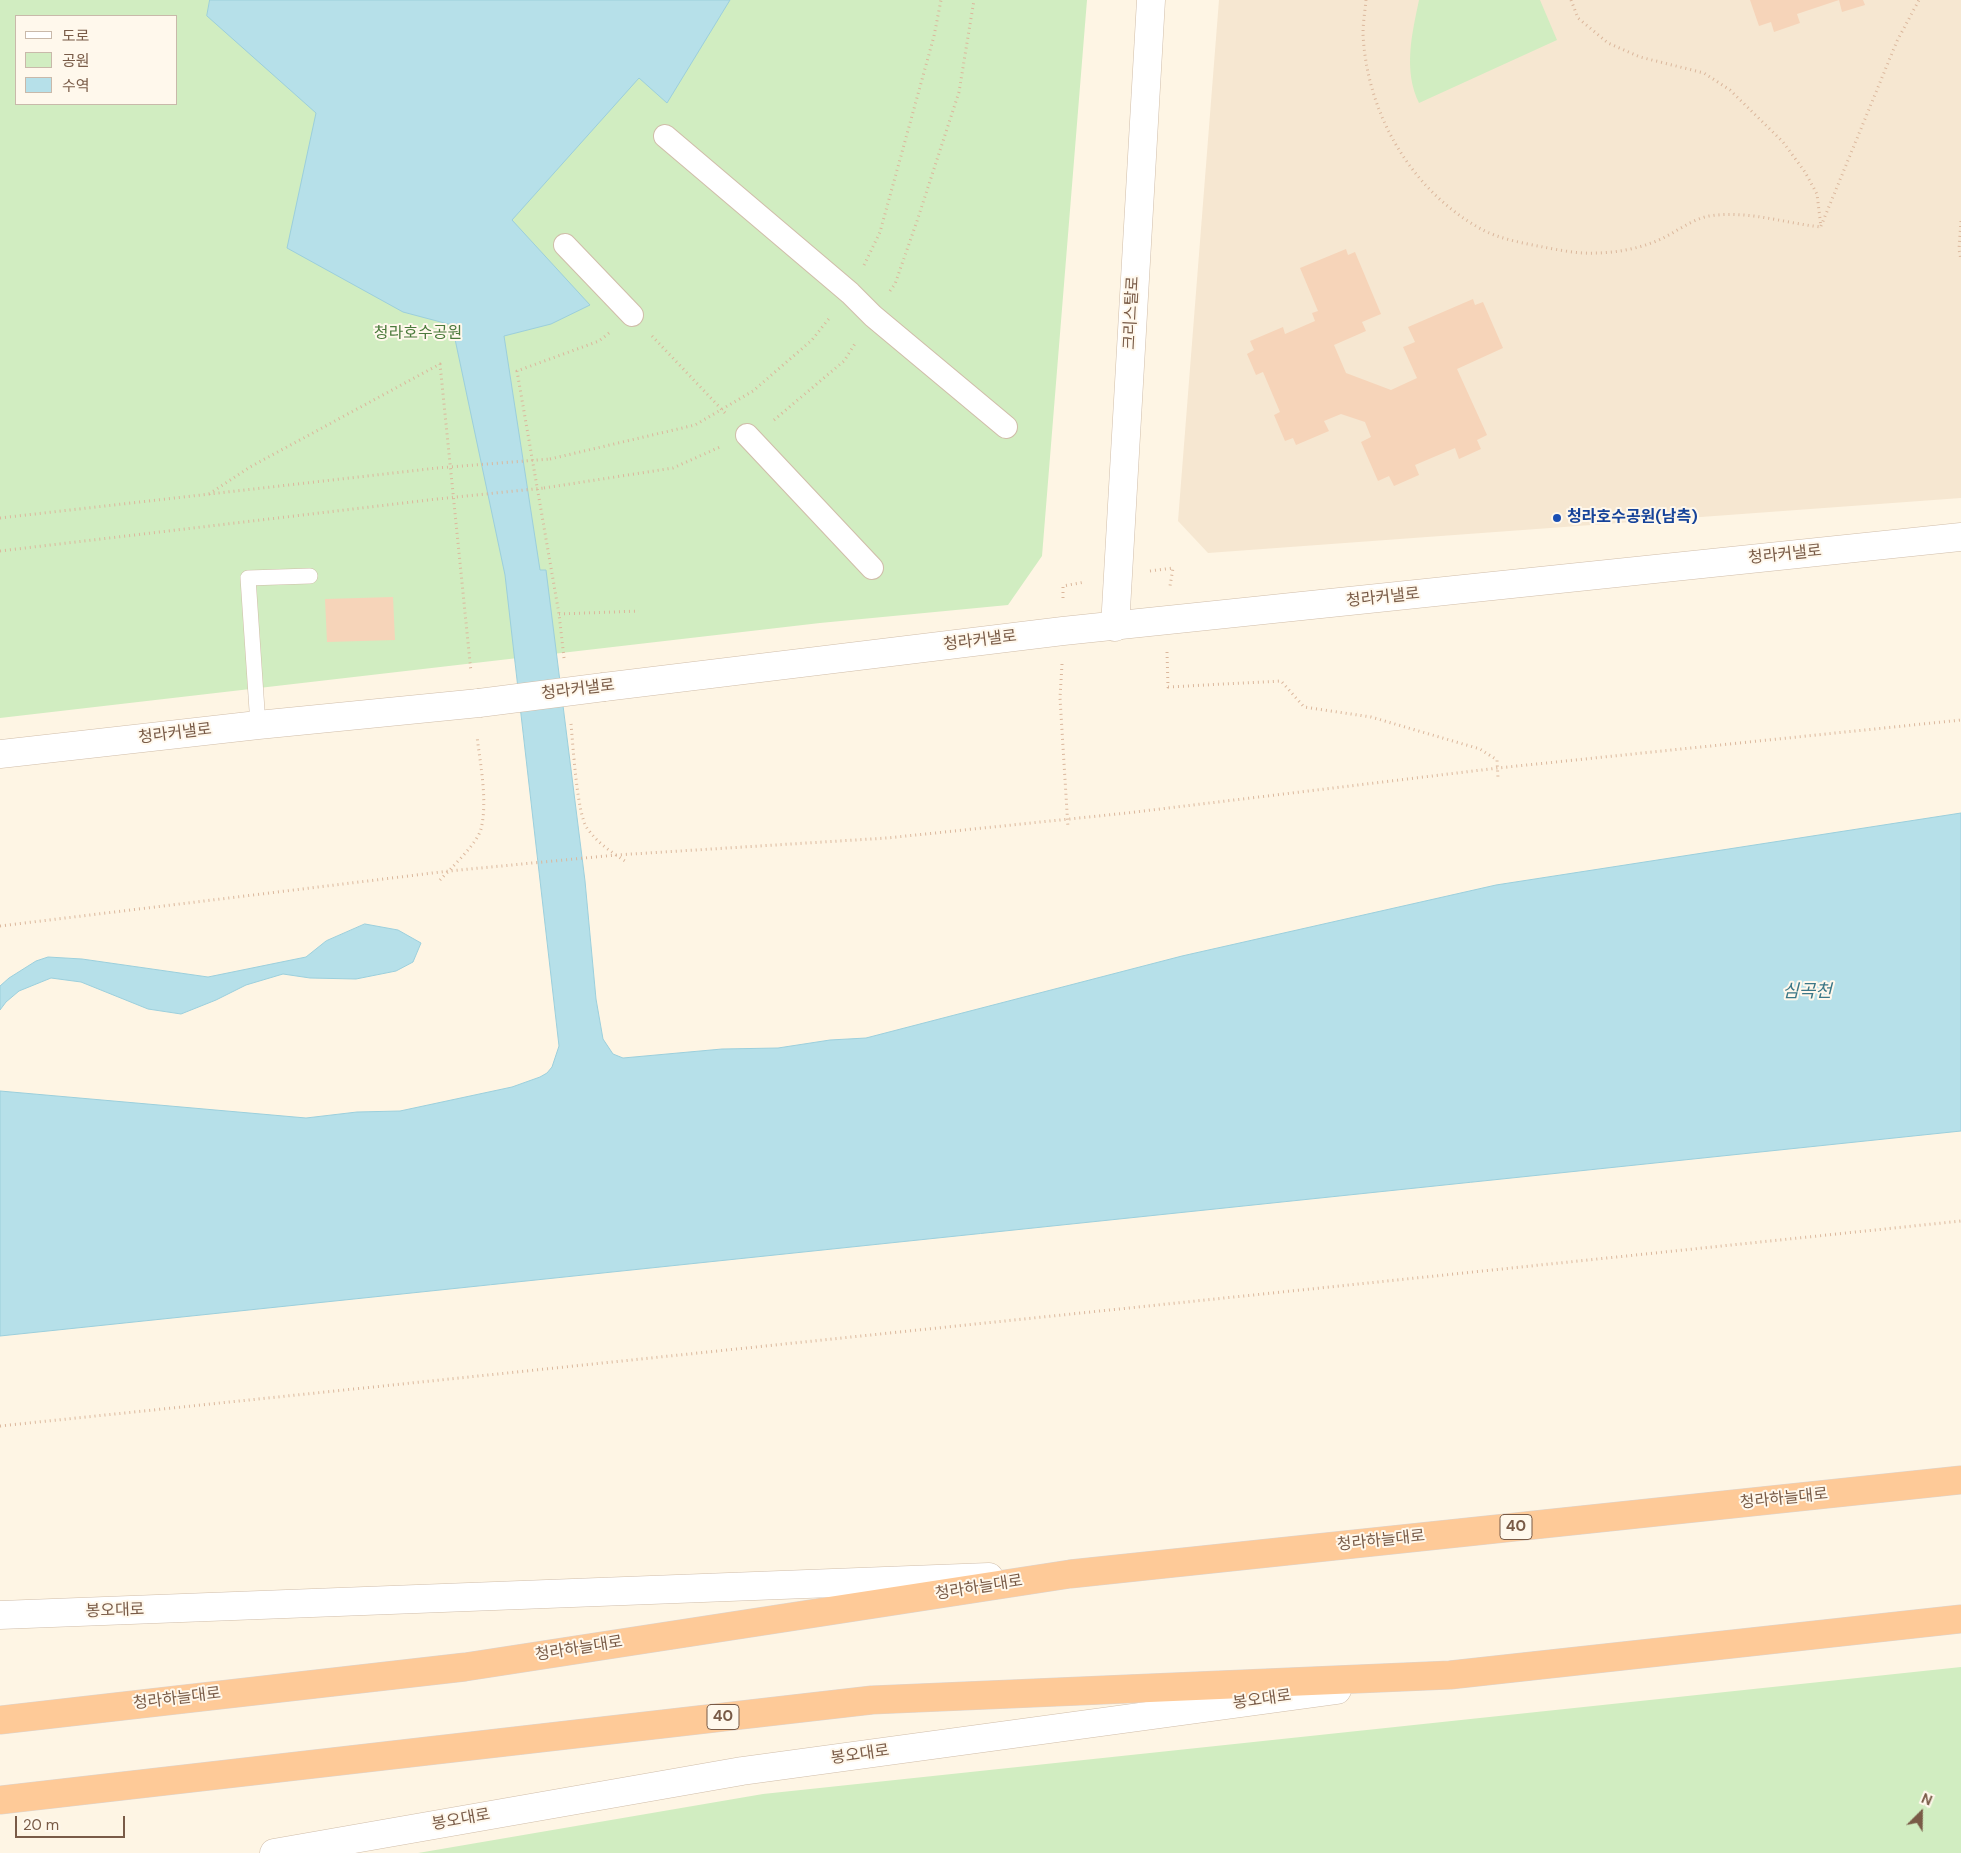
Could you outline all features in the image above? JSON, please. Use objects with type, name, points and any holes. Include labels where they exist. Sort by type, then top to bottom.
[{"type":"highway","name":"청라하늘대로","points":[[0,1720],[464,1666],[1070,1574],[1961,1480]]},
{"type":"highway","name":"40","points":[[0,1800],[872,1700],[1450,1675],[1961,1620]]},
{"type":"street","name":"크리스탈로","points":[[1115,627],[1151,0]]},
{"type":"street","points":[[665,136],[850,293],[873,316],[1006,427]]},
{"type":"street","points":[[565,244],[632,315]]},
{"type":"street","points":[[747,435],[872,568]]},
{"type":"street","name":"청라커낼로","points":[[0,754],[476,703],[1063,631],[1961,537]]},
{"type":"street","name":"봉오대로","points":[[0,1615],[1070,1574]]},
{"type":"street","name":"봉오대로","points":[[274,1853],[742,1770],[1450,1675]]},
{"type":"lane","points":[[258,725],[248,578],[310,576]]},
{"type":"path","points":[[0,551],[437,498],[544,488],[673,468],[765,427],[844,361],[895,284],[959,92],[974,0]]},
{"type":"path","points":[[1366,0],[1363,32],[1374,96],[1402,157],[1425,185],[1454,210],[1482,230],[1518,242],[1556,250],[1594,253],[1627,250],[1655,242],[1708,216],[1743,214],[1821,227]]},
{"type":"path","points":[[1571,0],[1578,18],[1608,44],[1640,57],[1704,73],[1737,96],[1783,142],[1805,172],[1816,194],[1821,227]]},
{"type":"path","points":[[1821,227],[1897,41],[1919,0]]},
{"type":"path","points":[[1961,221],[1959,249],[1961,260]]},
{"type":"path","points":[[564,663],[559,614],[517,371],[599,341],[632,315],[747,435]]},
{"type":"path","points":[[209,494],[250,467],[440,364],[476,703],[483,799],[481,830],[464,855],[440,880]]},
{"type":"path","points":[[0,518],[437,468],[550,459]]},
{"type":"path","points":[[559,614],[639,611]]},
{"type":"path","points":[[1168,687],[1281,682],[1304,707],[1371,718],[1480,749],[1497,760],[1498,778]]},
{"type":"path","points":[[1060,698],[1068,828]]},
{"type":"path","points":[[570,720],[579,797],[585,826],[600,844],[628,864]]},
{"type":"path","points":[[0,926],[449,871],[616,855],[887,838],[1127,813],[1498,768],[1961,720]]},
{"type":"path","points":[[0,1426],[1961,1221]]},
{"type":"shaded area","points":[[1219,0],[1961,0],[1961,498],[1208,553],[1178,521]]},
{"type":"green space","name":"청라호수공원","points":[[0,0],[1087,0],[1042,556],[1008,605],[820,623],[0,718]]},
{"type":"green space","points":[[1419,0],[1540,0],[1557,40],[1419,103],[1411,78],[1410,52]]},
{"type":"green space","points":[[1961,1667],[1961,1853],[418,1853],[763,1794]]},
{"type":"water","name":"심곡천","points":[[210,0],[730,0],[667,103],[639,78],[512,220],[590,305],[551,324],[504,336],[540,570],[546,570],[585,881],[596,999],[603,1039],[613,1054],[623,1058],[722,1049],[778,1048],[830,1040],[866,1038],[1182,956],[1496,885],[1961,813],[1961,1131],[0,1336],[0,1091],[306,1118],[357,1112],[400,1111],[512,1087],[540,1077],[552,1067],[559,1046],[505,575],[452,325],[403,312],[287,248],[316,113],[207,16]]},
{"type":"water","points":[[365,924],[398,930],[421,943],[413,962],[396,971],[356,979],[310,978],[283,974],[246,985],[181,1014],[148,1009],[81,982],[51,978],[19,991],[0,1010],[0,986],[36,961],[48,957],[82,959],[208,977],[306,957],[326,941]]},
{"type":"building","points":[[1750,0],[1839,0],[1797,14],[1800,23],[1774,32],[1771,22],[1759,26]]},
{"type":"building","points":[[1839,0],[1863,0],[1865,5],[1842,12]]},
{"type":"building","points":[[1346,249],[1348,255],[1355,252],[1381,314],[1362,322],[1366,331],[1334,345],[1346,373],[1391,390],[1417,378],[1403,347],[1415,342],[1408,327],[1473,299],[1475,305],[1483,302],[1503,348],[1457,369],[1487,435],[1477,440],[1481,449],[1459,459],[1455,448],[1415,465],[1419,475],[1394,486],[1389,476],[1378,481],[1361,442],[1371,437],[1365,422],[1341,414],[1324,421],[1329,431],[1296,445],[1293,438],[1285,441],[1274,415],[1280,412],[1263,372],[1256,375],[1247,354],[1254,350],[1250,341],[1283,327],[1285,334],[1315,321],[1312,313],[1318,311],[1300,268]]},
{"type":"building","points":[[393,597],[395,640],[327,642],[325,599]]},
{"type":"place","name":"청라호수공원(남측)","points":[[1557,518]]}]
